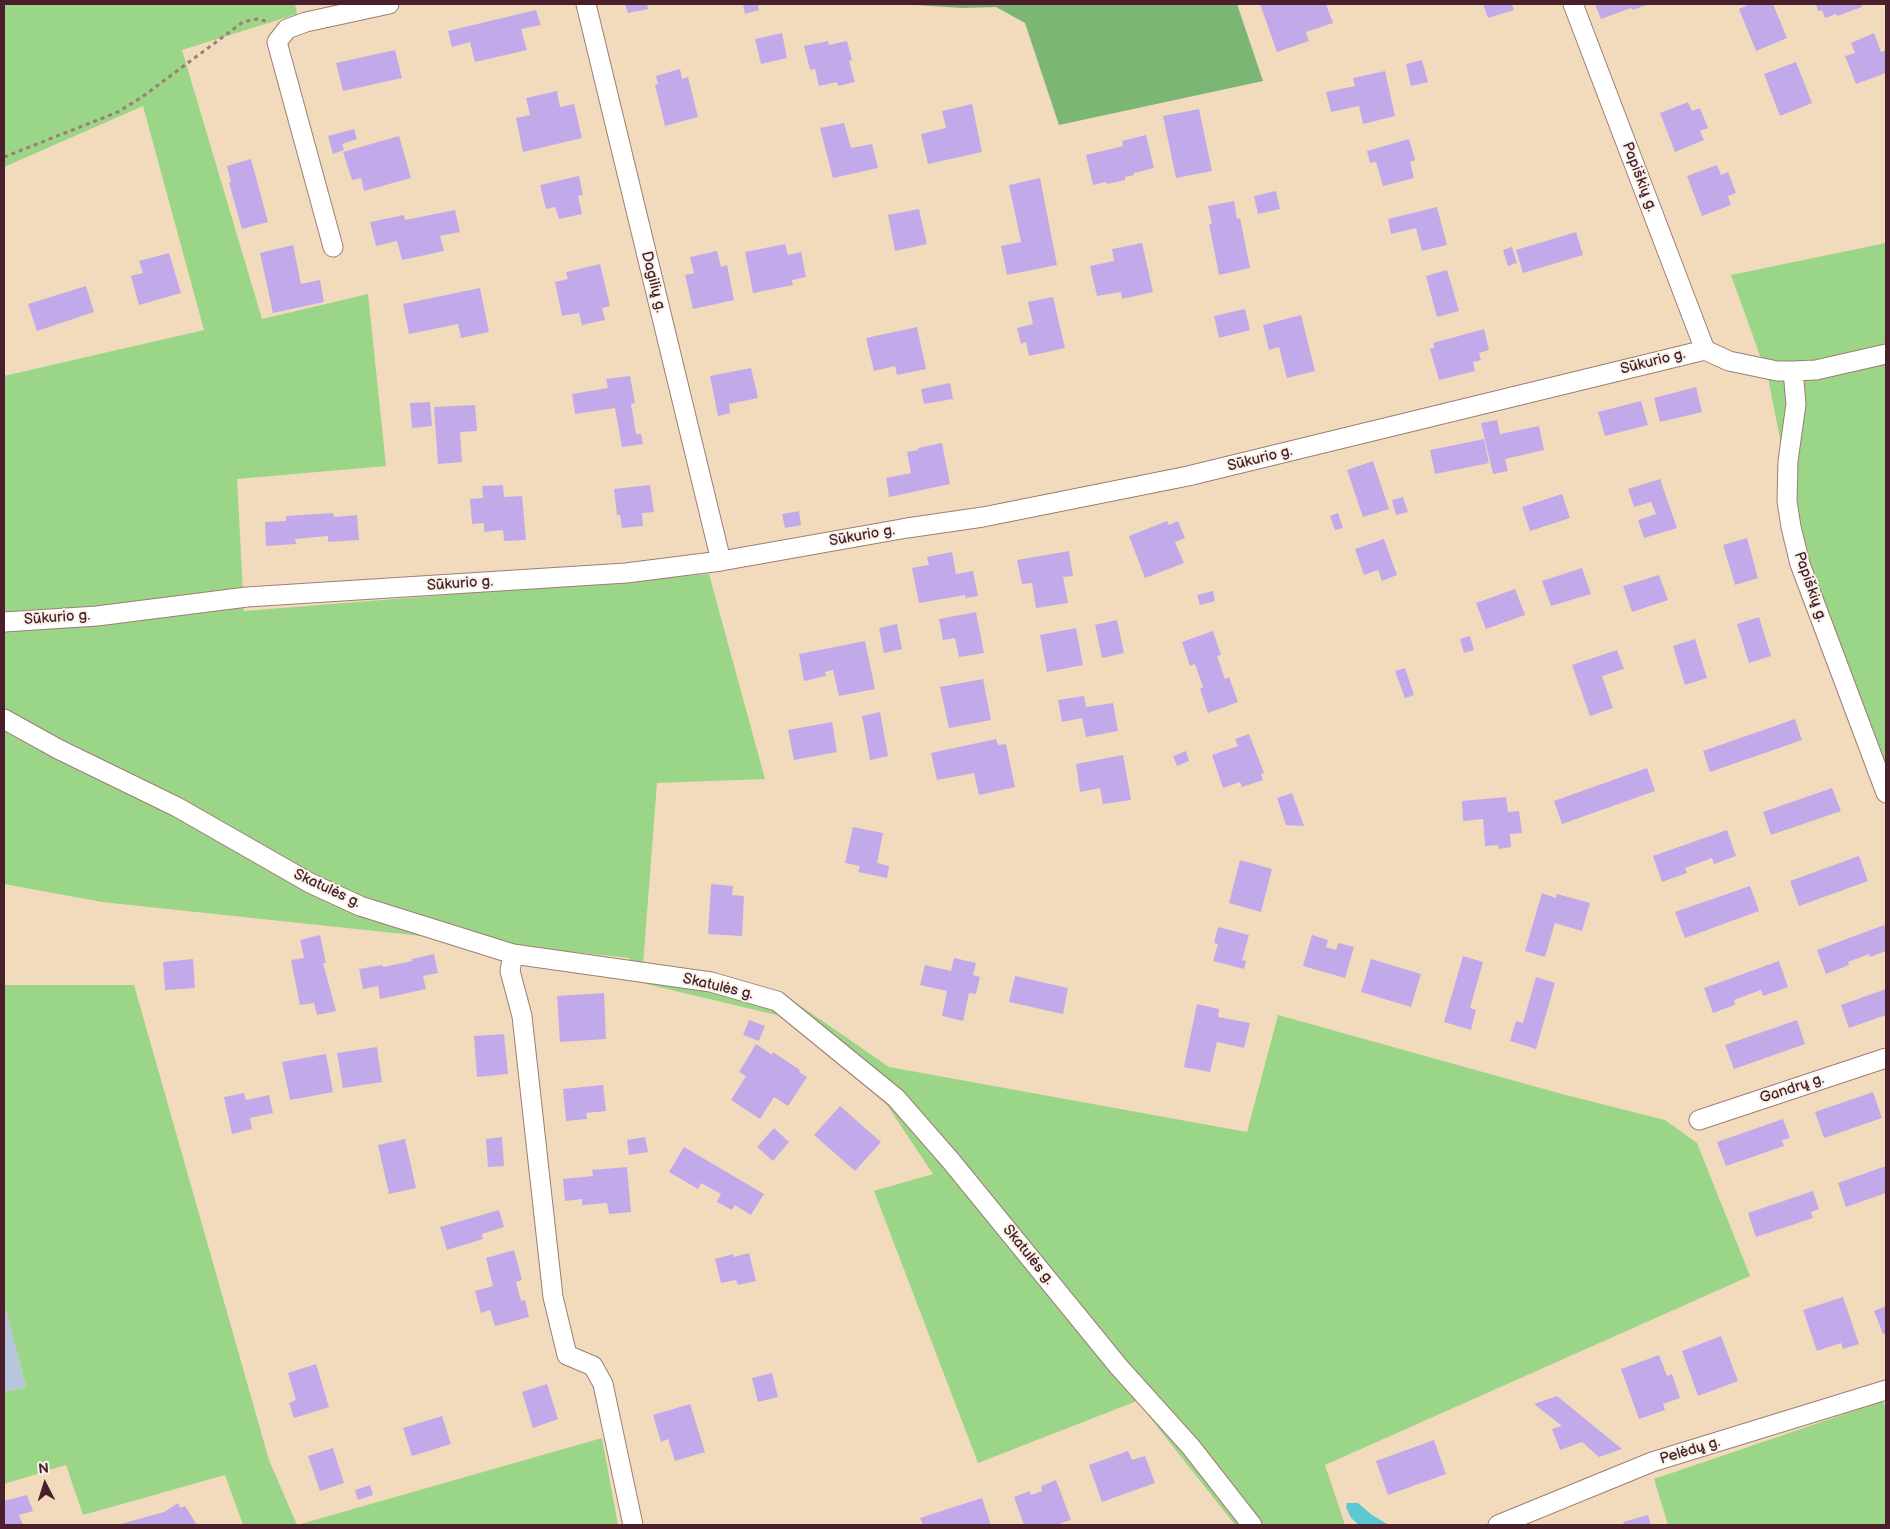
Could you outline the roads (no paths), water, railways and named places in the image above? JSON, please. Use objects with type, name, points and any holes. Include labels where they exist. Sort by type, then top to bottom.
[{"type":"street","points":[[332,247],[277,42],[287,28],[389,4]]},
{"type":"street","name":"Dagilių g.","points":[[586,4],[721,561]]},
{"type":"street","name":"Papiškių g.","points":[[1573,4],[1705,350]]},
{"type":"street","points":[[1705,350],[1729,361],[1776,371],[1793,372],[1816,370],[1886,354]]},
{"type":"street","name":"Sūkurio g.","points":[[4,622],[97,616],[247,597],[626,573],[721,561],[983,517],[1188,476],[1705,350]]},
{"type":"street","name":"Papiškių g.","points":[[1793,372],[1796,404],[1788,460],[1787,501],[1791,527],[1800,564],[1886,793]]},
{"type":"street","name":"Skatulės g.","points":[[4,719],[176,807],[318,887],[360,906],[512,954],[711,982],[777,1001],[896,1098],[952,1161],[1120,1367],[1191,1446],[1252,1525]]},
{"type":"street","points":[[512,954],[510,971],[522,1016],[553,1297],[567,1355],[593,1366],[603,1384],[633,1525]]},
{"type":"street","name":"Gandrų g.","points":[[1698,1120],[1886,1058]]},
{"type":"street","name":"Pelėdų g.","points":[[1498,1525],[1652,1462],[1886,1390]]},
{"type":"water","points":[[1347,1503],[1358,1503],[1372,1515],[1389,1525],[1359,1525],[1351,1518],[1346,1507]]}]
